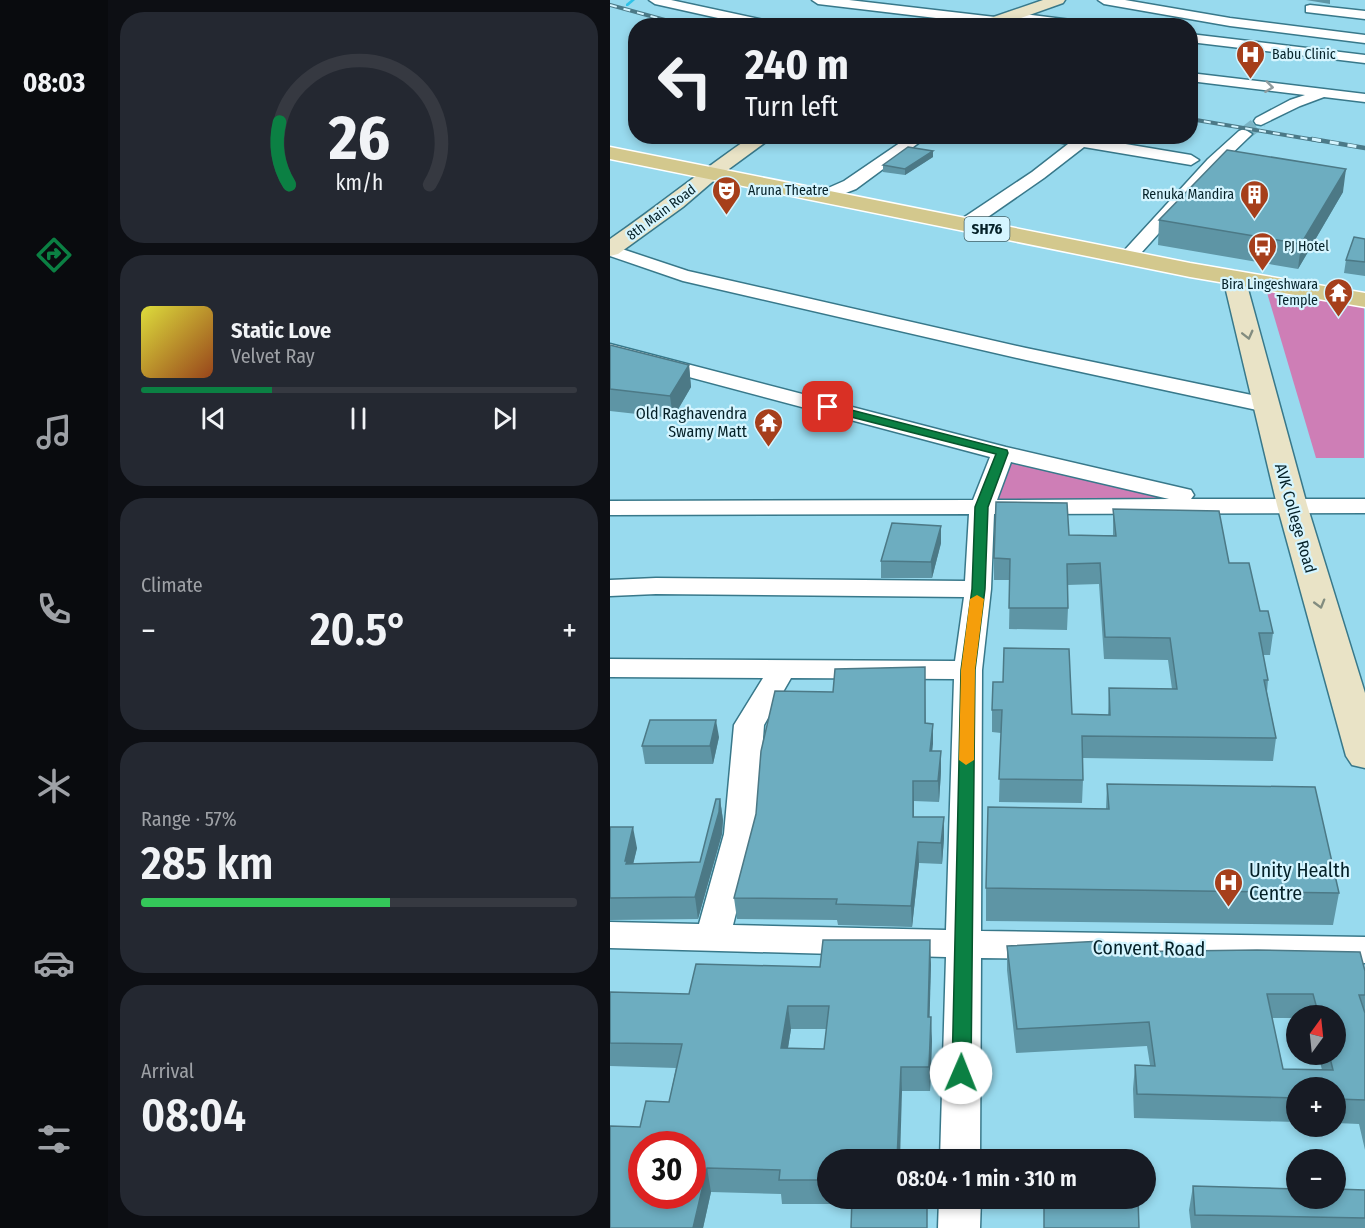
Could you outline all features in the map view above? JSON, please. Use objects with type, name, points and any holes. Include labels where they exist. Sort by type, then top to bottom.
[{"type":"main road","points":[[1004,18],[1058,0]]},
{"type":"main road","name":"8th Main Road","points":[[610,250],[676,203],[711,173],[753,144]]},
{"type":"main road","name":"SH76","points":[[610,153],[1127,258],[1364,300]]},
{"type":"main road","name":"AVK College Road","points":[[1234,278],[1292,505],[1364,756]]},
{"type":"street","points":[[655,0],[737,18]]},
{"type":"street","points":[[818,0],[967,18]]},
{"type":"street","points":[[1104,0],[1230,22],[1364,39]]},
{"type":"street","points":[[1310,9],[1364,15]]},
{"type":"street","points":[[916,18],[921,13]]},
{"type":"street","points":[[1198,39],[1364,59]]},
{"type":"street","points":[[1198,78],[1364,98]]},
{"type":"street","points":[[1261,121],[1295,103],[1322,93]]},
{"type":"street","points":[[1127,258],[1214,162],[1244,134]]},
{"type":"street","points":[[825,196],[850,185],[909,144]]},
{"type":"street","points":[[966,225],[1038,175],[1077,144]]},
{"type":"street","points":[[1092,144],[1191,160]]},
{"type":"street","points":[[610,250],[683,275],[1026,354],[1266,405]]},
{"type":"street","points":[[610,350],[1003,453],[1229,506]]},
{"type":"street","points":[[960,1149],[968,670],[978,589],[982,507],[1003,453]]},
{"type":"street","points":[[610,508],[1364,506]]},
{"type":"street","points":[[610,588],[656,586],[978,589]]},
{"type":"street","points":[[610,668],[968,670]]},
{"type":"street","points":[[713,938],[740,834],[749,725],[782,669]]},
{"type":"street","name":"Convent Road","points":[[610,935],[1128,948],[1364,950]]},
{"type":"street","points":[[959,1228],[960,1209]]},
{"type":"shaded area","points":[[1265,286],[1364,300],[1364,458],[1316,458]]},
{"type":"shaded area","points":[[1007,456],[1203,502],[993,504]]},
{"type":"building","points":[[908,147],[933,151],[905,169],[883,165]]},
{"type":"building","name":"Renuka Mandira","points":[[1227,150],[1346,169],[1301,244],[1159,220]]},
{"type":"building","points":[[1354,237],[1365,239],[1365,262],[1346,260]]},
{"type":"building","points":[[610,345],[689,365],[670,396],[610,389]]},
{"type":"building","points":[[996,502],[1067,503],[1069,535],[1116,536],[1113,509],[1219,511],[1229,563],[1249,563],[1260,611],[1268,611],[1273,633],[1259,633],[1268,680],[1264,680],[1276,738],[1082,736],[1083,780],[999,779],[1002,710],[992,710],[993,682],[1003,682],[1004,648],[1069,649],[1072,714],[1110,715],[1109,688],[1177,689],[1170,638],[1105,637],[1100,563],[1067,564],[1068,608],[1009,608],[1010,559],[994,558]]},
{"type":"building","points":[[892,523],[941,526],[931,562],[881,561]]},
{"type":"building","points":[[925,667],[925,723],[933,724],[930,751],[941,751],[938,781],[913,781],[913,817],[944,817],[941,843],[918,842],[911,906],[836,904],[837,899],[734,898],[756,814],[761,751],[775,691],[833,692],[835,669]]},
{"type":"building","points":[[650,720],[716,720],[710,746],[642,746]]},
{"type":"building","points":[[1107,784],[1315,787],[1339,893],[986,888],[988,807],[1109,809]]},
{"type":"building","points":[[716,799],[720,799],[719,812],[695,897],[610,898],[610,827],[633,827],[626,864],[700,862]]},
{"type":"building","points":[[823,940],[930,940],[929,1067],[901,1067],[897,1149],[817,1149],[817,1180],[779,1180],[780,1170],[707,1168],[706,1172],[706,1131],[628,1131],[628,1209],[697,1209],[693,1228],[610,1228],[610,1126],[640,1127],[646,1101],[669,1102],[682,1044],[610,1043],[610,992],[689,994],[696,964],[820,967]],"holes":[[[788,1006],[829,1006],[824,1049],[781,1048]]]},
{"type":"building","points":[[1102,941],[1104,952],[1257,950],[1360,952],[1365,971],[1365,995],[1359,995],[1365,1013],[1365,1100],[1346,1099],[1346,1077],[1286,1077],[1286,1098],[1137,1094],[1135,1065],[1155,1066],[1149,1022],[1017,1029],[1007,946]]},
{"type":"building","points":[[1193,1186],[1286,1189],[1286,1209],[1346,1209],[1346,1189],[1365,1190],[1365,1218],[1195,1215]]},
{"type":"building","points":[[852,1209],[927,1209],[927,1228],[851,1228]]},
{"type":"building","points":[[1044,1209],[1138,1209],[1139,1228],[1044,1228]]},
{"type":"waterway","points":[[627,5],[633,0]]},
{"type":"tunnel","points":[[1244,134],[1261,121]]},
{"type":"railway","points":[[610,5],[658,18]]},
{"type":"railway","points":[[1198,120],[1321,141]]},
{"type":"railway","points":[[1312,139],[1365,148]]},
{"type":"slow traffic","points":[[966,760],[968,670],[977,599]]},
{"type":"place","name":"Babu Clinic","points":[[1251,80]]},
{"type":"place","name":"Aruna Theatre","points":[[727,216]]},
{"type":"place","name":"Renuka Mandira","points":[[1255,220]]},
{"type":"place","name":"PJ Hotel","points":[[1263,272]]},
{"type":"place","name":"Bira Lingeshwara Temple","points":[[1339,318]]},
{"type":"place","name":"Old Raghavendra Swamy Matt","points":[[768,448]]},
{"type":"place","name":"Unity Health Centre","points":[[1228,908]]},
{"type":"route","points":[[828,407],[1003,453],[982,507],[978,589],[968,670],[961,1073]]}]
